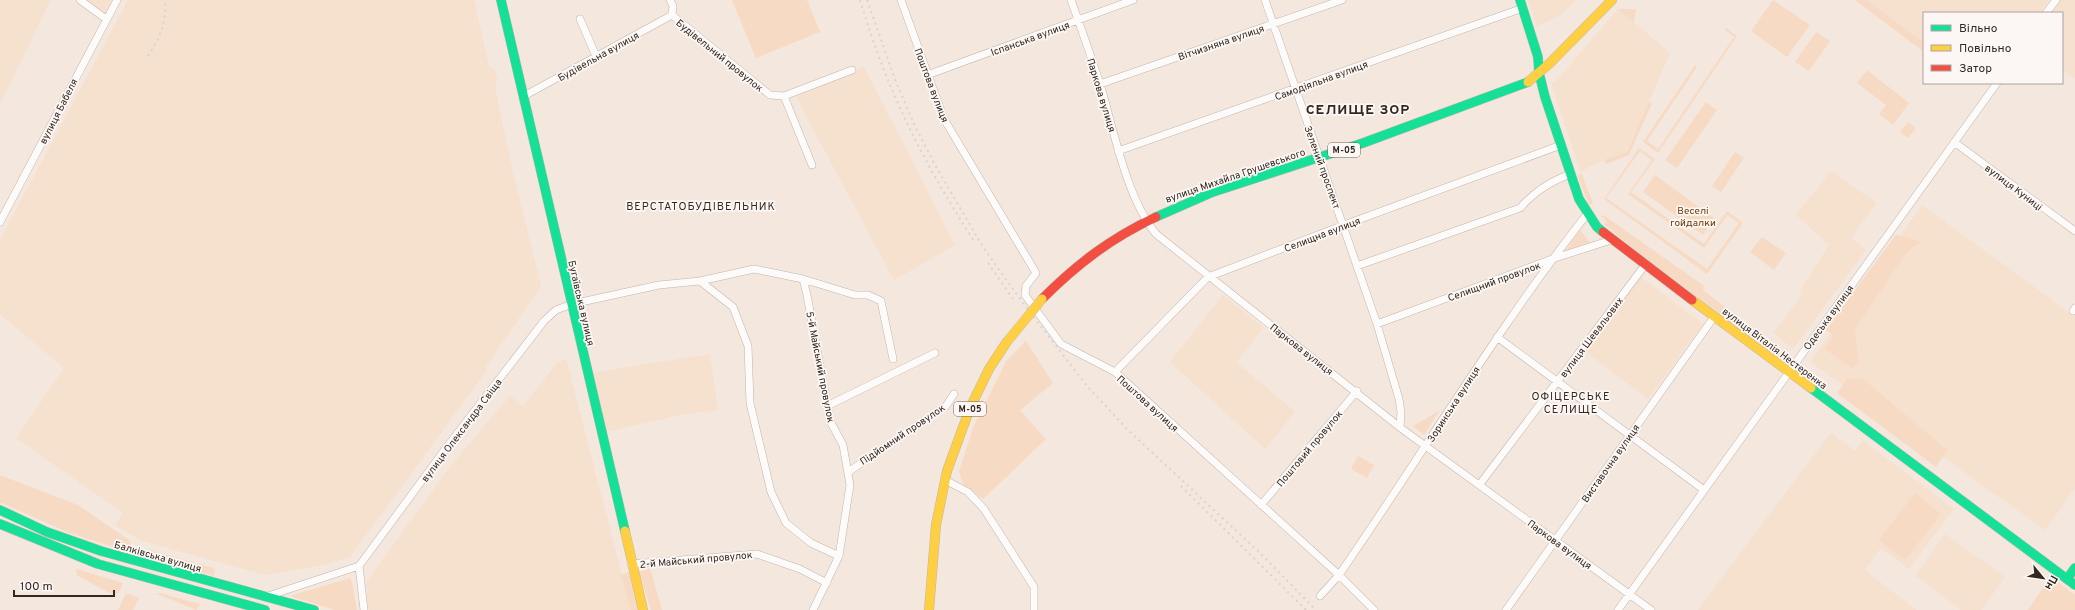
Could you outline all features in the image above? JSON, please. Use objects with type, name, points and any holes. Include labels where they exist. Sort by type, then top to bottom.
[{"type":"main road","name":"Бугаївська вулиця","points":[[501,0],[631,564],[643,610]]},
{"type":"main road","name":"вулиця Михайла Грушевського","points":[[929,610],[938,514],[945,480],[957,439],[992,364],[1006,343],[1055,285],[1087,258],[1113,240],[1146,221],[1226,188],[1320,157],[1514,89],[1527,83],[1539,73],[1612,0]]},
{"type":"main road","name":"вулиця Віталія Нестеренка","points":[[1522,4],[1538,57],[1539,73],[1579,199],[1588,214],[1611,240],[2075,585]]},
{"type":"main road","name":"Балківська вулиця","points":[[0,510],[47,532],[101,551],[314,610]]},
{"type":"main road","points":[[0,524],[55,548],[98,564],[265,610]]},
{"type":"main road","points":[[2067,579],[2075,568]]},
{"type":"street","points":[[80,0],[106,19]]},
{"type":"street","name":"вулиця Бабеля","points":[[0,222],[117,0]]},
{"type":"street","name":"Будівельний провулок","points":[[670,0],[673,6],[672,15],[770,95],[784,96]]},
{"type":"street","name":"Поштова вулиця","points":[[901,0],[944,119],[1036,273],[1026,286],[1025,295],[1061,344],[1115,372],[1339,575],[1374,610]]},
{"type":"street","name":"Паркова вулиця","points":[[1071,0],[1100,84],[1118,151],[1146,221],[1156,234],[1208,277],[1357,391],[1400,427],[1480,484],[1650,610]]},
{"type":"street","name":"Іспанська вулиця","points":[[927,75],[1133,0]]},
{"type":"street","name":"Зелений проспект","points":[[1265,0],[1377,324],[1399,399],[1401,412],[1400,427]]},
{"type":"street","name":"Вітчизняна вулиця","points":[[1100,84],[1342,0]]},
{"type":"street","points":[[2047,12],[2056,0]]},
{"type":"street","name":"Самодіяльна вулиця","points":[[1118,151],[1296,89],[1522,4]]},
{"type":"street","name":"Будівельна вулиця","points":[[524,96],[672,15]]},
{"type":"street","points":[[580,19],[596,56]]},
{"type":"street","points":[[812,165],[784,96],[852,70]]},
{"type":"street","name":"Одеська вулиця","points":[[1618,610],[1788,371],[1996,84]]},
{"type":"street","name":"вулиця Куниці","points":[[1954,142],[2075,231]]},
{"type":"street","name":"Селищна вулиця","points":[[1115,372],[1208,277],[1561,145]]},
{"type":"street","points":[[1357,266],[1520,208],[1530,196],[1540,188],[1570,174]]},
{"type":"street","name":"Зоринська вулиця","points":[[1320,596],[1339,575],[1497,337],[1552,259],[1588,214]]},
{"type":"street","name":"Селищний провулок","points":[[1377,324],[1552,259],[1611,240]]},
{"type":"street","name":"вулиця Шевальових","points":[[1480,484],[1645,265]]},
{"type":"street","points":[[700,282],[754,269],[803,279],[855,295],[868,295],[881,301],[893,358]]},
{"type":"street","name":"5-й Майський провулок","points":[[803,279],[830,421],[843,445],[850,485],[839,556],[813,610]]},
{"type":"street","points":[[700,282],[713,290],[733,307],[748,346],[750,403],[771,492],[786,523],[811,543],[839,556]]},
{"type":"street","name":"вулиця Олександра Свіща","points":[[359,566],[446,448],[544,321],[556,310],[572,304],[655,286],[700,282]]},
{"type":"street","name":"Виставочна вулиця","points":[[1506,610],[1714,317]]},
{"type":"street","points":[[1497,337],[1558,380],[1704,490]]},
{"type":"street","points":[[827,406],[935,353]]},
{"type":"street","name":"Поштовий провулок","points":[[1261,505],[1357,391]]},
{"type":"street","name":"Підйомний провулок","points":[[848,472],[946,406],[954,394]]},
{"type":"street","points":[[945,480],[968,492],[984,509],[1030,577],[1034,587],[1034,610]]},
{"type":"street","name":"2-й Майський провулок","points":[[631,564],[757,554],[800,570],[826,583]]},
{"type":"street","points":[[266,597],[359,566],[364,610]]},
{"type":"shaded area","points":[[0,0],[51,0],[0,103]]},
{"type":"shaded area","points":[[82,0],[112,0],[104,15]]},
{"type":"shaded area","points":[[128,0],[474,0],[489,66],[495,69],[497,79],[495,88],[511,164],[541,286],[485,368],[487,370],[350,557],[323,565],[266,575],[142,541],[115,525],[123,513],[16,438],[64,368],[0,314],[0,240]]},
{"type":"shaded area","points":[[1528,0],[1576,0],[1559,16],[1537,26]]},
{"type":"shaded area","points":[[1865,0],[2049,0],[2041,12],[1923,12],[1923,43]]},
{"type":"shaded area","points":[[2060,0],[2075,0],[2075,79],[2063,71],[2063,12],[2052,12]]},
{"type":"shaded area","points":[[1618,9],[1670,53],[1627,152],[1590,166],[1581,172],[1551,84],[1559,78]]},
{"type":"shaded area","points":[[864,67],[955,245],[894,280],[796,97]]},
{"type":"shaded area","points":[[1831,171],[1877,203],[1851,238],[1866,250],[1793,349],[1773,333],[1803,294],[1800,291],[1829,245],[1796,215]]},
{"type":"shaded area","points":[[1922,205],[2075,317],[2075,488],[2045,530],[1810,362]]},
{"type":"shaded area","points":[[1641,277],[1703,324],[1648,399],[1585,351]]},
{"type":"shaded area","points":[[1223,295],[1264,328],[1236,362],[1295,412],[1265,449],[1170,362]]},
{"type":"shaded area","points":[[710,354],[718,410],[680,415],[606,432],[591,373]]},
{"type":"shaded area","points":[[566,359],[631,610],[369,610],[366,595],[369,589],[364,585],[449,468],[510,396],[523,406],[557,363]]},
{"type":"shaded area","points":[[1831,433],[1855,451],[1863,441],[1954,509],[1909,569],[1881,548],[1864,570],[1917,610],[1698,610]]},
{"type":"shaded area","points":[[1945,534],[2005,577],[1981,610],[1961,610],[1915,576]]},
{"type":"green space","points":[[732,0],[807,0],[820,32],[756,58]]},
{"type":"green space","points":[[1773,0],[1810,25],[1787,57],[1751,31]]},
{"type":"green space","points":[[1855,0],[1866,0],[1923,42],[1923,51]]},
{"type":"green space","points":[[1618,9],[1636,9],[1634,23]]},
{"type":"green space","points":[[1726,28],[1737,36],[1658,153],[1643,142],[1695,65],[1697,67],[1647,141],[1658,149],[1734,37],[1725,30]]},
{"type":"green space","points":[[1816,32],[1830,41],[1809,71],[1795,62]]},
{"type":"green space","points":[[1867,70],[1909,103],[1893,125],[1879,114],[1886,105],[1857,83]]},
{"type":"green space","points":[[1649,102],[1652,103],[1629,155],[1606,164],[1604,160],[1627,152]]},
{"type":"green space","points":[[1706,102],[1717,110],[1677,168],[1665,160]]},
{"type":"green space","points":[[1908,122],[1916,128],[1908,138],[1900,132]]},
{"type":"green space","points":[[1639,148],[1655,159],[1631,192],[1704,244],[1727,211],[1743,223],[1707,274],[1604,199]],"holes":[[[1640,151],[1652,160],[1628,194],[1704,248],[1727,215],[1739,223],[1707,269],[1606,198]]]},
{"type":"green space","points":[[1735,152],[1744,158],[1721,192],[1712,186]]},
{"type":"green space","points":[[1581,172],[1593,203],[1589,205],[1578,177]]},
{"type":"green space","name":"Веселі гойдалки","points":[[1655,175],[1714,218],[1703,235],[1643,192]]},
{"type":"green space","points":[[1600,215],[1605,216],[1704,286],[1703,290],[1795,361],[1790,366],[1646,259],[1604,224],[1607,222]]},
{"type":"green space","points":[[1580,230],[1590,242],[1565,251]]},
{"type":"green space","points":[[1896,235],[1923,242],[1917,244],[1906,253],[1857,326],[1855,334],[1859,363],[1852,368],[1825,349],[1833,335],[1825,330]]},
{"type":"green space","points":[[1762,237],[1786,253],[1774,270],[1750,252]]},
{"type":"green space","points":[[1026,341],[1053,383],[1020,410],[1046,439],[983,499],[963,484],[959,471],[974,425],[1007,360]]},
{"type":"green space","points":[[1862,378],[1947,450],[1936,467],[1837,393],[1847,379]]},
{"type":"green space","points":[[1439,411],[1424,435],[1413,426]]},
{"type":"green space","points":[[1358,456],[1374,465],[1367,478],[1351,469]]},
{"type":"green space","points":[[0,475],[78,505],[129,540],[131,543],[129,550],[126,551],[67,532],[0,502]]},
{"type":"green space","points":[[1915,493],[1941,514],[1905,560],[1879,540]]},
{"type":"green space","points":[[150,550],[213,568],[215,570],[214,576],[145,556],[146,552]]},
{"type":"green space","points":[[650,568],[662,610],[651,610],[639,572]]},
{"type":"green space","points":[[77,569],[123,583],[118,594],[114,595],[78,576],[76,572]]},
{"type":"green space","points":[[629,572],[640,610],[631,610],[621,575]]},
{"type":"green space","points":[[2050,577],[2075,595],[2075,610],[2028,610]]},
{"type":"green space","points":[[350,578],[357,610],[335,610],[290,596]]},
{"type":"green space","points":[[126,593],[139,598],[133,610],[118,610]]},
{"type":"green space","points":[[155,593],[159,593],[200,604],[196,610]]},
{"type":"railway","points":[[148,56],[162,29],[165,15],[165,0]]},
{"type":"railway","points":[[860,0],[882,65],[908,125],[938,183],[974,241]]},
{"type":"railway","points":[[867,0],[896,82],[915,126],[935,165],[983,247],[1023,303],[1087,386],[1127,429],[1260,553],[1316,610]]},
{"type":"railway","points":[[988,263],[1013,299]]},
{"type":"railway","points":[[1181,486],[1306,610]]},
{"type":"traffic: fast","points":[[501,0],[625,531]]},
{"type":"traffic: fast","points":[[1520,0],[1538,57],[1539,73],[1545,97],[1579,199],[1597,227],[1603,232]]},
{"type":"traffic: fast","points":[[1156,217],[1213,192],[1363,143],[1528,82]]},
{"type":"traffic: fast","points":[[1811,388],[2075,585]]},
{"type":"traffic: fast","points":[[0,510],[47,532],[101,551],[314,610]]},
{"type":"traffic: fast","points":[[0,524],[98,564],[265,610]]},
{"type":"traffic: fast","points":[[2067,579],[2075,568]]},
{"type":"traffic: slow","points":[[1528,82],[1550,63],[1612,0]]},
{"type":"traffic: slow","points":[[1006,343],[1042,299]]},
{"type":"traffic: slow","points":[[1692,300],[1811,388]]},
{"type":"traffic: slow","points":[[929,610],[936,525],[947,471],[970,408],[989,369],[1006,343]]},
{"type":"traffic: slow","points":[[625,531],[643,610]]},
{"type":"traffic: jam","points":[[1042,299],[1068,274],[1095,253],[1124,234],[1156,217]]},
{"type":"traffic: jam","points":[[1603,232],[1692,300]]},
{"type":"district","name":"СЕЛИЩЕ ЗОР","points":[[1358,109]]},
{"type":"district","name":"ВЕРСТАТОБУДІВЕЛЬНИК","points":[[701,206]]},
{"type":"district","name":"ОФІЦЕРСЬКЕ СЕЛИЩЕ","points":[[1571,402]]}]
